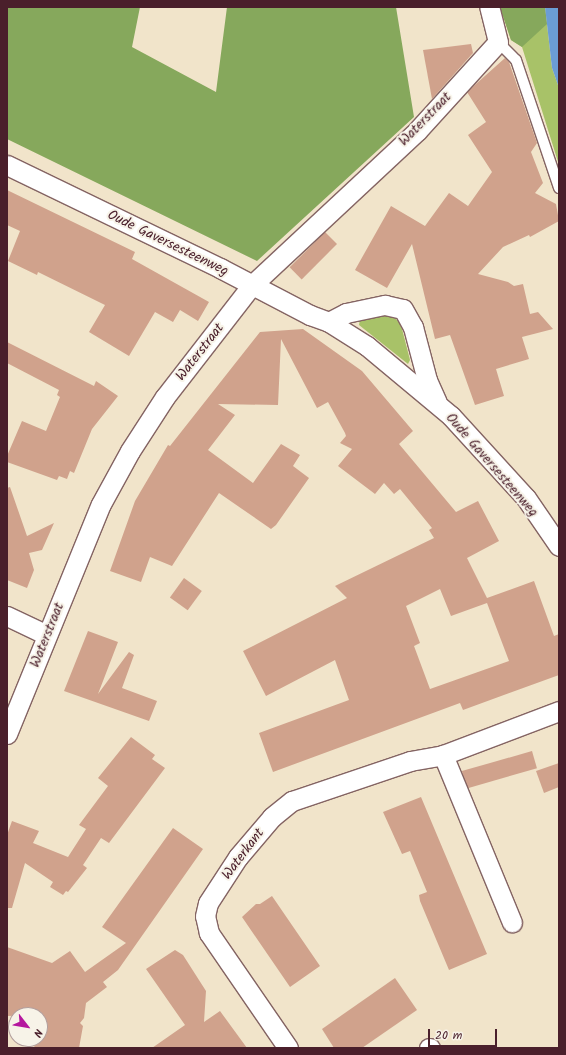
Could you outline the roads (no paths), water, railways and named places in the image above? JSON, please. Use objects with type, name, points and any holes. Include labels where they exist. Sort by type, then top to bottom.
[{"type":"street","points":[[489,7],[498,42]]},
{"type":"street","name":"Waterstraat","points":[[7,734],[101,504],[130,451],[165,397],[252,285],[416,131],[498,42]]},
{"type":"street","name":"Oude Gaversesteenweg","points":[[7,165],[310,315],[329,322],[367,346],[438,404],[526,498],[559,546]]},
{"type":"street","name":"Oude Gaversesteenweg","points":[[329,322],[346,313],[385,305],[403,309],[413,327],[428,380],[438,404]]},
{"type":"street","points":[[7,616],[47,635]]},
{"type":"street","name":"Waterkant","points":[[288,1048],[209,933],[205,916],[208,903],[238,857],[272,817],[292,801],[410,761],[443,755],[559,711]]},
{"type":"street","points":[[443,755],[512,922]]},
{"type":"lane","points":[[498,42],[516,60],[559,188]]},
{"type":"water","points":[[545,7],[559,7],[559,88],[552,68]]}]
